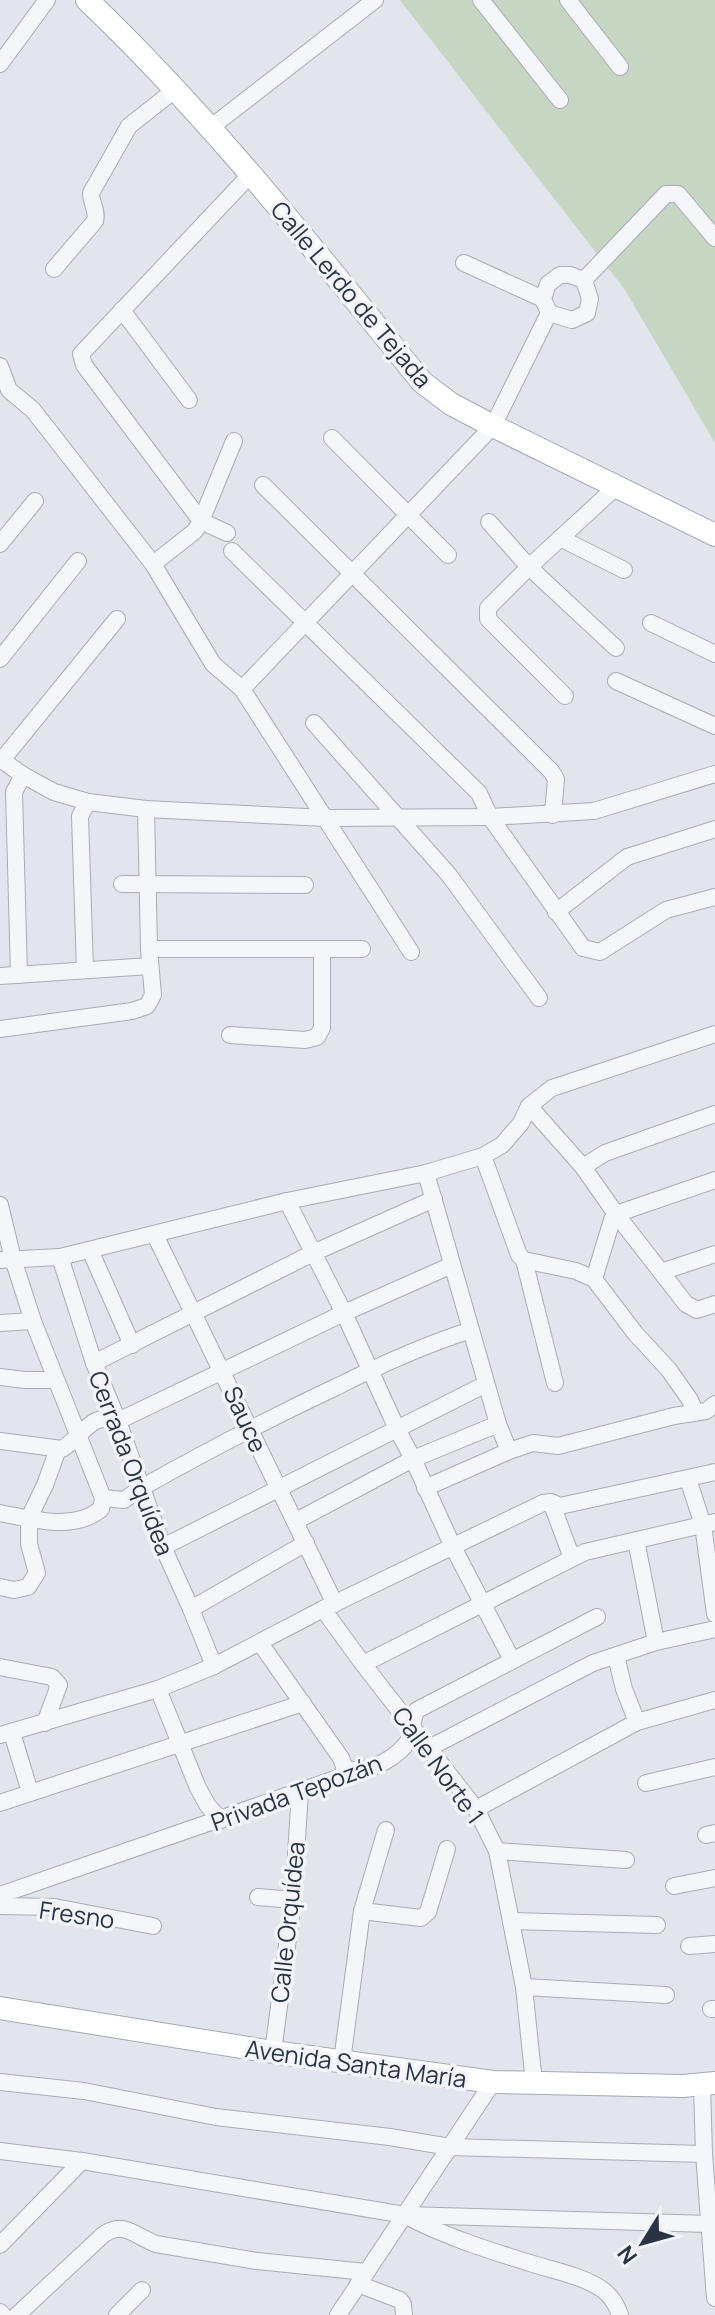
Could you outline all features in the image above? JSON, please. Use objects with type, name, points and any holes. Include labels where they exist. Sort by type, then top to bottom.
[{"type":"main road","name":"Calle Lerdo de Tejada","points":[[87,0],[176,89],[251,174],[422,382],[451,404],[493,426],[715,535]]},
{"type":"main road","name":"Avenida Santa María","points":[[0,2008],[273,2052],[493,2082],[708,2084]]},
{"type":"street","points":[[0,64],[47,0]]},
{"type":"street","points":[[210,128],[375,0]]},
{"type":"street","points":[[481,0],[560,100]]},
{"type":"street","points":[[568,0],[620,67]]},
{"type":"street","points":[[54,269],[95,221],[97,215],[91,193],[129,126],[176,89]]},
{"type":"street","points":[[227,533],[201,521],[84,365],[81,354],[251,174]]},
{"type":"street","points":[[584,280],[666,194],[678,194],[715,238]]},
{"type":"street","points":[[464,263],[572,320],[587,313],[590,299],[584,280]]},
{"type":"street","points":[[242,689],[493,426],[546,306],[548,284],[560,275],[584,280]]},
{"type":"street","points":[[122,310],[189,400]]},
{"type":"street","points":[[0,366],[9,390],[33,410],[153,564],[213,664],[242,689],[411,952]]},
{"type":"street","points":[[332,438],[448,555]]},
{"type":"street","points":[[153,564],[195,531],[234,441]]},
{"type":"street","points":[[263,485],[551,771],[556,779],[553,815]]},
{"type":"street","points":[[565,696],[488,619],[488,608],[616,487]]},
{"type":"street","points":[[0,544],[35,501]]},
{"type":"street","points":[[489,522],[529,567],[616,648]]},
{"type":"street","points":[[560,538],[624,570]]},
{"type":"street","points":[[232,551],[479,793],[490,817],[583,948],[600,952],[666,910],[715,897]]},
{"type":"street","points":[[0,659],[78,561]]},
{"type":"street","points":[[117,619],[1,759],[54,792],[88,802],[146,809],[326,818],[553,815],[594,811],[715,774]]},
{"type":"street","points":[[651,623],[715,654]]},
{"type":"street","points":[[616,681],[715,726]]},
{"type":"street","points":[[314,723],[449,875],[539,998]]},
{"type":"street","points":[[19,975],[14,792],[23,775]]},
{"type":"street","points":[[85,970],[80,816],[88,802]]},
{"type":"street","points":[[0,1029],[132,1011],[147,1006],[153,995],[146,809]]},
{"type":"street","points":[[556,912],[627,857],[715,829]]},
{"type":"street","points":[[122,884],[305,885]]},
{"type":"street","points":[[230,1035],[305,1040],[317,1037],[322,1028],[322,949]]},
{"type":"street","points":[[0,976],[85,970],[150,957],[362,949]]},
{"type":"street","points":[[7,1260],[60,1257],[287,1201],[426,1173],[483,1156],[502,1145],[521,1123],[529,1106],[552,1088],[715,1034]]},
{"type":"street","points":[[529,1106],[583,1167],[676,1292],[697,1310],[715,1304]]},
{"type":"street","points":[[583,1167],[605,1153],[715,1114]]},
{"type":"street","points":[[483,1156],[514,1244],[524,1260],[555,1383]]},
{"type":"street","points":[[426,1173],[486,1384],[509,1451]]},
{"type":"street","points":[[594,1279],[616,1214],[715,1180]]},
{"type":"street","points":[[94,1363],[195,1315],[313,1253],[434,1199]]},
{"type":"street","points":[[287,1201],[344,1313],[453,1547],[512,1660]]},
{"type":"street","points":[[0,1205],[7,1260],[103,1498],[101,1509],[83,1520],[61,1522],[0,1513]]},
{"type":"street","name":"Sauce","points":[[155,1235],[296,1521],[329,1606]]},
{"type":"street","points":[[90,1250],[132,1345]]},
{"type":"street","points":[[661,1272],[715,1254]]},
{"type":"street","name":"Cerrada Orquídea","points":[[60,1257],[94,1363],[163,1547],[214,1666]]},
{"type":"street","points":[[524,1260],[576,1271],[594,1279],[690,1400],[708,1411]]},
{"type":"street","points":[[0,1441],[58,1449],[67,1446],[88,1424],[99,1419],[118,1421],[452,1265]]},
{"type":"street","points":[[0,1323],[33,1321]]},
{"type":"street","points":[[103,1498],[124,1500],[249,1428],[371,1370],[437,1341],[471,1330]]},
{"type":"street","points":[[0,1377],[55,1380]]},
{"type":"street","points":[[163,1547],[486,1384]]},
{"type":"street","points":[[425,1488],[533,1443],[558,1446],[674,1416],[708,1411]]},
{"type":"street","points":[[296,1521],[413,1459],[498,1424]]},
{"type":"street","points":[[0,1587],[14,1590],[28,1587],[37,1573],[29,1544],[29,1518],[58,1449]]},
{"type":"street","points":[[30,1792],[6,1734],[158,1689],[214,1666],[329,1606],[543,1503],[560,1506],[715,1472]]},
{"type":"street","points":[[688,1479],[709,1523],[715,1614]]},
{"type":"street","points":[[551,1502],[572,1558]]},
{"type":"street","points":[[363,1664],[585,1552],[709,1523]]},
{"type":"street","points":[[636,1540],[656,1642]]},
{"type":"street","points":[[191,1609],[306,1543]]},
{"type":"street","name":"Calle Norte 1","points":[[329,1606],[363,1664],[476,1809],[497,1851],[524,1987],[534,2083]]},
{"type":"street","name":"Privada Tepozán","points":[[0,1895],[300,1792],[341,1776],[345,1769],[361,1770],[388,1759],[409,1739],[417,1710],[597,1617]]},
{"type":"street","points":[[429,1748],[593,1663],[656,1642],[715,1629]]},
{"type":"street","points":[[260,1643],[341,1758],[345,1769]]},
{"type":"street","points":[[616,1656],[637,1722]]},
{"type":"street","points":[[0,1667],[52,1677],[59,1685],[45,1723]]},
{"type":"street","points":[[158,1689],[198,1788],[221,1820]]},
{"type":"street","points":[[476,1809],[637,1722],[715,1700]]},
{"type":"street","points":[[0,1803],[303,1703]]},
{"type":"street","points":[[646,1783],[715,1767]]},
{"type":"street","name":"Calle Orquídea","points":[[273,2052],[293,1900],[300,1792]]},
{"type":"street","points":[[342,2061],[362,1911],[386,1830]]},
{"type":"street","points":[[362,1911],[425,1916],[447,1849]]},
{"type":"street","points":[[497,1851],[626,1860]]},
{"type":"street","points":[[674,1886],[715,1878]]},
{"type":"street","points":[[258,1897],[293,1900]]},
{"type":"street","name":"Fresno","points":[[0,1906],[55,1907],[153,1926]]},
{"type":"street","points":[[511,1921],[657,1925]]},
{"type":"street","points":[[689,1946],[715,1944]]},
{"type":"street","points":[[524,1987],[666,1995]]},
{"type":"street","points":[[0,2082],[84,2091],[216,2117],[450,2147],[704,2154]]},
{"type":"street","points":[[338,2315],[493,2082]]},
{"type":"street","points":[[708,2084],[704,2154],[715,2298]]},
{"type":"street","points":[[0,2151],[82,2161],[405,2215],[709,2224]]},
{"type":"street","points":[[1,2243],[82,2161]]},
{"type":"street","points":[[405,2215],[429,2228],[494,2252],[584,2280],[612,2298],[620,2315]]},
{"type":"street","points":[[17,2315],[103,2235],[118,2227],[156,2244],[362,2278],[400,2300],[404,2315]]},
{"type":"street","points":[[120,2314],[142,2290]]},
{"type":"green space","points":[[400,0],[715,0],[715,443],[625,290]]}]
